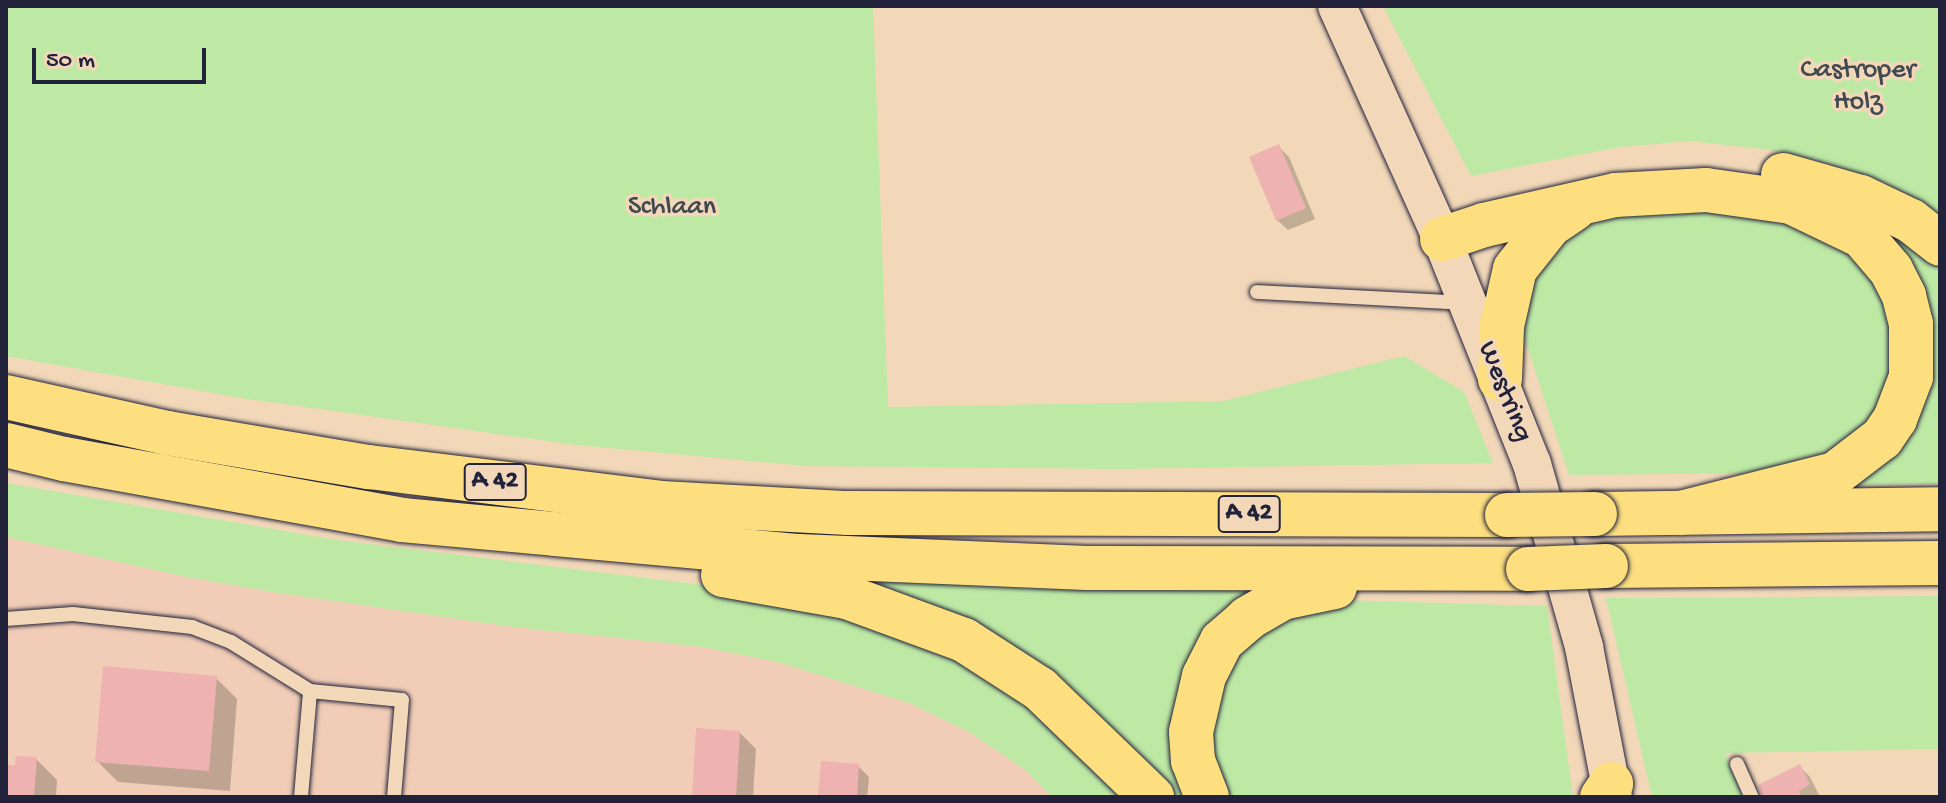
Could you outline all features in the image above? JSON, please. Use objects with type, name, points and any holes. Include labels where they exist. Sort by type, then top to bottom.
[{"type":"highway","points":[[1436,227],[1594,170],[1653,164],[1747,168],[1799,178],[1861,197],[1911,221],[1940,244]]},
{"type":"highway","points":[[1436,227],[1484,225],[1615,195],[1706,190],[1791,202],[1862,236],[1891,270],[1904,296],[1911,324],[1911,377],[1895,419],[1882,438],[1835,474],[1681,513]]},
{"type":"highway","points":[[1500,379],[1502,326],[1515,269],[1550,225],[1583,203]]},
{"type":"highway","name":"A 42","points":[[6,397],[167,433],[369,467],[661,503],[848,513],[1507,515],[1940,509]]},
{"type":"highway","name":"A 42","points":[[6,445],[64,459],[371,514],[481,529],[799,556],[1087,568],[1439,570],[1940,563]]},
{"type":"highway","points":[[481,529],[847,597],[964,640],[1040,689],[1152,797]]},
{"type":"highway","points":[[1207,797],[1193,761],[1191,732],[1204,676],[1222,641],[1248,618],[1282,598],[1332,587],[1388,584],[1439,570]]},
{"type":"main road","name":"Westring","points":[[1337,6],[1436,227],[1532,464],[1584,647],[1609,793]]},
{"type":"lane","points":[[1257,292],[1468,303]]},
{"type":"lane","points":[[6,619],[73,614],[192,627],[231,642],[310,691],[402,700],[394,797]]},
{"type":"lane","points":[[301,797],[310,691]]},
{"type":"lane","points":[[1737,764],[1752,797]]},
{"type":"shaded area","points":[[6,537],[187,577],[272,592],[506,626],[703,647],[781,663],[909,703],[969,732],[1028,772],[1052,797],[6,797]]},
{"type":"green space","name":"Schlaan","points":[[6,6],[873,6],[888,407],[1223,401],[1404,356],[1464,392],[1493,463],[1118,469],[806,466],[576,445],[241,398],[6,356]]},
{"type":"green space","name":"Castroper Holz","points":[[1383,6],[1940,6],[1940,223],[1851,172],[1820,161],[1771,150],[1689,141],[1620,147],[1471,176]]},
{"type":"green space","points":[[1658,205],[1822,227],[1882,285],[1897,347],[1884,398],[1860,437],[1808,467],[1768,473],[1569,475],[1523,334],[1524,298],[1547,245],[1586,217]]},
{"type":"green space","points":[[1853,207],[1940,255],[1940,484],[1837,485],[1919,391]]},
{"type":"green space","points":[[6,483],[337,540],[728,588],[915,637],[1004,686],[1127,797],[1052,797],[1028,772],[969,732],[909,703],[781,663],[703,647],[506,626],[272,592],[187,577],[6,537]]},
{"type":"green space","points":[[843,579],[1260,587],[1233,606],[1193,797],[1165,797]]},
{"type":"green space","points":[[1940,596],[1940,749],[1725,753],[1745,797],[1652,797],[1606,598]]},
{"type":"green space","points":[[1338,600],[1547,606],[1573,797],[1226,797],[1207,753],[1225,660],[1281,614]]},
{"type":"building","points":[[1279,144],[1306,208],[1276,221],[1249,157]]},
{"type":"building","points":[[103,666],[217,676],[209,771],[95,762]]},
{"type":"building","points":[[696,728],[740,731],[736,797],[692,797]]},
{"type":"building","points":[[16,756],[37,757],[34,797],[6,797],[6,765],[15,765]]},
{"type":"building","points":[[821,761],[859,764],[857,797],[818,797]]},
{"type":"building","points":[[1800,764],[1810,784],[1799,791],[1802,797],[1762,797],[1758,785]]}]
